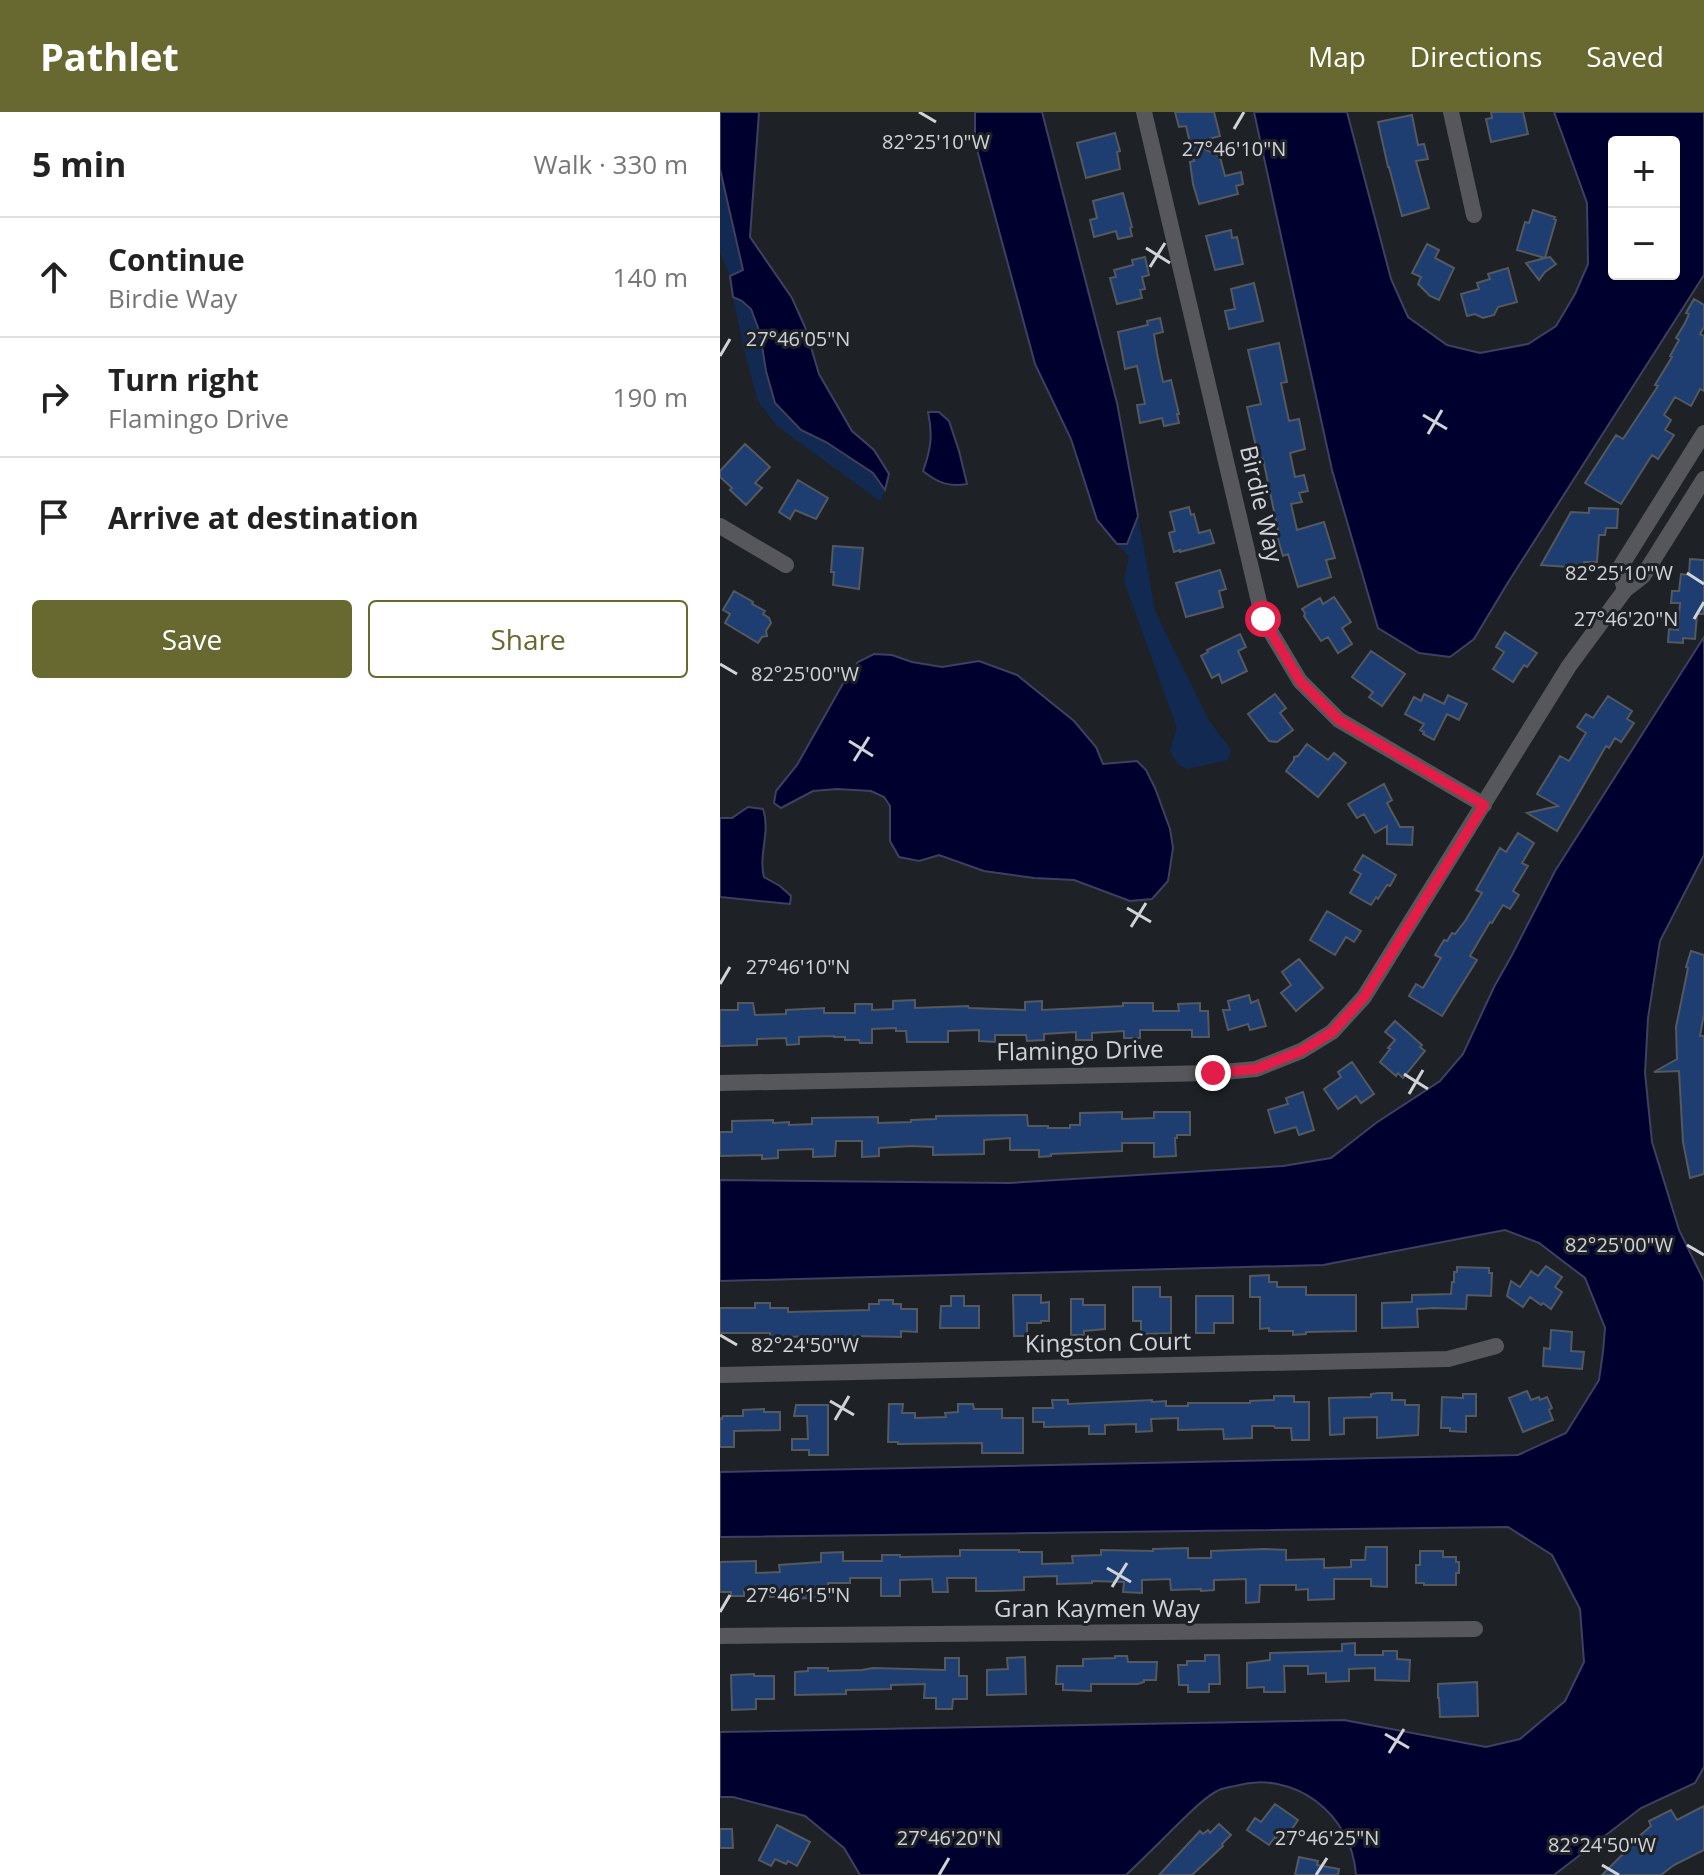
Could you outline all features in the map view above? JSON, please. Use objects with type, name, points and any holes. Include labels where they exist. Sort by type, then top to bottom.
[{"type":"street","name":"Birdie Way","points":[[1144,112],[1263,619],[1300,681],[1339,720],[1484,805]]},
{"type":"street","points":[[1451,112],[1474,215]]},
{"type":"street","points":[[1625,590],[1619,569],[1704,433]]},
{"type":"street","name":"Flamingo Drive","points":[[720,1083],[1213,1073],[1256,1069],[1301,1051],[1332,1032],[1364,997],[1569,666],[1625,590],[1643,576],[1704,479]]},
{"type":"street","points":[[720,526],[786,565]]},
{"type":"street","name":"Kingston Court","points":[[720,1375],[1448,1359],[1496,1346]]},
{"type":"street","name":"Gran Kaymen Way","points":[[720,1636],[1475,1629]]},
{"type":"shaded area","points":[[720,112],[759,112],[750,237],[792,298],[805,327],[819,374],[852,431],[874,450],[889,474],[885,490],[873,473],[826,442],[801,430],[775,403],[760,333],[751,309],[733,297],[730,276],[743,270],[720,169]]},
{"type":"shaded area","points":[[975,112],[1042,112],[1117,403],[1138,516],[1127,544],[1117,544],[1097,520],[1071,439],[1035,364],[975,142]]},
{"type":"shaded area","points":[[1254,112],[1347,112],[1391,279],[1408,317],[1447,345],[1480,353],[1528,344],[1556,326],[1588,264],[1587,203],[1554,112],[1704,112],[1704,275],[1474,639],[1450,657],[1419,653],[1378,628],[1332,470]]},
{"type":"shaded area","points":[[720,169],[744,271],[730,276],[720,252]]},
{"type":"shaded area","points":[[733,297],[751,309],[760,333],[775,403],[801,430],[826,442],[873,473],[885,490],[880,501],[777,426],[758,401]]},
{"type":"shaded area","points":[[928,412],[939,412],[949,421],[967,484],[944,483],[923,471],[930,442]]},
{"type":"shaded area","points":[[1138,516],[1155,611],[1208,719],[1231,750],[1228,760],[1187,769],[1178,765],[1170,751],[1177,728],[1124,581],[1129,556],[1117,544],[1127,544]]},
{"type":"shaded area","points":[[1704,637],[1704,855],[1660,941],[1648,1018],[1645,1073],[1652,1142],[1679,1230],[1704,1281],[1704,1767],[1695,1783],[1641,1808],[1554,1875],[1356,1875],[1344,1833],[1332,1816],[1316,1801],[1298,1791],[1278,1784],[1257,1782],[1212,1794],[1126,1875],[860,1875],[844,1848],[805,1816],[733,1797],[720,1797],[720,1732],[1344,1720],[1486,1747],[1520,1739],[1565,1701],[1584,1662],[1580,1609],[1552,1555],[1508,1527],[720,1537],[720,1472],[1518,1455],[1566,1433],[1599,1380],[1603,1352],[1605,1328],[1585,1278],[1539,1243],[1505,1230],[1323,1265],[720,1281],[720,1180],[1009,1183],[1283,1166],[1331,1158],[1376,1123],[1440,1081],[1463,1054],[1555,871]]},
{"type":"shaded area","points":[[874,654],[942,667],[979,661],[1017,675],[1074,721],[1096,747],[1103,764],[1137,761],[1146,770],[1155,788],[1170,829],[1173,848],[1168,881],[1152,899],[1130,901],[1074,880],[984,871],[939,855],[919,861],[899,857],[890,841],[890,806],[884,797],[871,791],[813,791],[781,808],[774,803],[776,791],[797,765],[845,680],[858,662]]},
{"type":"shaded area","points":[[748,807],[763,809],[764,877],[791,896],[790,904],[720,897],[720,818],[732,818]]},
{"type":"building","points":[[1175,112],[1214,112],[1220,136],[1193,143],[1220,157],[1225,176],[1241,172],[1243,184],[1236,186],[1238,194],[1199,204],[1193,184],[1190,162],[1194,161],[1186,126],[1179,127]]},
{"type":"building","points":[[1491,112],[1523,112],[1528,134],[1491,142],[1486,119],[1492,118]]},
{"type":"building","points":[[1412,115],[1418,145],[1424,144],[1428,159],[1416,161],[1429,208],[1402,216],[1378,122]]},
{"type":"building","points":[[1115,133],[1120,151],[1117,152],[1120,169],[1086,178],[1077,143]]},
{"type":"building","points":[[1123,193],[1132,236],[1118,239],[1116,231],[1094,237],[1090,220],[1097,218],[1093,201]]},
{"type":"building","points":[[1533,210],[1556,220],[1545,258],[1517,250],[1525,222],[1529,223]]},
{"type":"building","points":[[1231,230],[1232,238],[1237,237],[1243,264],[1215,270],[1206,236]]},
{"type":"building","points":[[1427,244],[1439,250],[1435,258],[1454,268],[1439,300],[1418,284],[1421,277],[1412,273]]},
{"type":"building","points":[[1145,257],[1149,275],[1142,277],[1145,289],[1140,290],[1142,298],[1117,304],[1110,278],[1116,277],[1114,270],[1133,265],[1132,260]]},
{"type":"building","points":[[1550,257],[1556,264],[1539,280],[1526,263]]},
{"type":"building","points":[[1508,268],[1517,302],[1498,307],[1494,315],[1483,318],[1475,314],[1467,316],[1461,294],[1479,289],[1477,283],[1490,279],[1488,274]]},
{"type":"building","points":[[1254,283],[1263,321],[1229,329],[1225,311],[1235,309],[1231,289]]},
{"type":"building","points":[[1694,299],[1704,305],[1704,327],[1700,334],[1704,336],[1704,391],[1700,389],[1691,406],[1675,397],[1664,415],[1671,420],[1665,430],[1674,435],[1658,459],[1652,455],[1621,504],[1585,483],[1616,435],[1623,439],[1658,386],[1655,385],[1672,357],[1679,340],[1676,338]]},
{"type":"building","points":[[1160,318],[1163,332],[1154,334],[1157,353],[1163,382],[1171,380],[1179,414],[1179,423],[1164,426],[1162,418],[1140,423],[1137,405],[1145,404],[1137,366],[1125,369],[1118,332],[1148,325],[1147,321]]},
{"type":"building","points":[[1279,343],[1287,382],[1281,383],[1289,421],[1299,419],[1305,449],[1290,453],[1295,477],[1304,475],[1308,491],[1299,493],[1302,502],[1291,504],[1297,530],[1324,522],[1335,558],[1326,560],[1331,577],[1298,587],[1288,554],[1283,556],[1277,536],[1263,459],[1259,460],[1247,407],[1261,404],[1248,350]]},
{"type":"building","points":[[745,444],[770,467],[755,483],[762,488],[746,505],[720,477],[720,471]]},
{"type":"building","points":[[798,480],[828,498],[816,519],[795,510],[790,519],[779,512]]},
{"type":"building","points":[[1189,507],[1199,533],[1210,530],[1214,543],[1174,552],[1169,533],[1175,531],[1170,512]]},
{"type":"building","points":[[1589,508],[1618,509],[1617,528],[1606,528],[1605,535],[1599,535],[1597,562],[1584,562],[1583,568],[1541,565],[1571,512],[1589,513]]},
{"type":"building","points":[[833,546],[863,548],[859,589],[833,585]]},
{"type":"building","points":[[1690,559],[1704,560],[1704,614],[1697,614],[1695,639],[1683,638],[1683,643],[1668,642],[1669,629],[1678,630],[1680,603],[1671,603],[1672,591],[1679,591],[1681,574],[1689,575]]},
{"type":"building","points":[[1220,570],[1226,589],[1219,591],[1223,607],[1186,617],[1176,583]]},
{"type":"building","points":[[734,591],[765,611],[763,614],[769,618],[771,623],[766,631],[767,636],[758,643],[725,623],[730,614],[723,610]]},
{"type":"building","points":[[1334,597],[1351,622],[1342,628],[1352,644],[1338,653],[1328,637],[1321,641],[1302,609],[1320,598],[1323,604]]},
{"type":"building","points":[[1505,632],[1537,653],[1513,682],[1493,669],[1504,652],[1496,647]]},
{"type":"building","points":[[1240,634],[1246,647],[1238,651],[1247,671],[1222,683],[1219,674],[1212,678],[1201,656]]},
{"type":"building","points":[[1371,651],[1405,674],[1382,706],[1369,697],[1373,692],[1352,677]]},
{"type":"building","points":[[1275,694],[1286,708],[1280,713],[1293,730],[1277,742],[1269,741],[1248,714]]},
{"type":"building","points":[[1424,694],[1444,704],[1448,695],[1467,704],[1459,720],[1447,714],[1434,740],[1420,730],[1424,724],[1405,714],[1414,697],[1421,701]]},
{"type":"building","points":[[1608,696],[1632,711],[1627,719],[1634,723],[1621,742],[1615,738],[1609,748],[1606,746],[1557,831],[1527,813],[1558,806],[1537,794],[1560,756],[1569,761],[1586,733],[1577,727],[1586,714],[1593,718]]},
{"type":"building","points":[[1307,744],[1328,760],[1334,753],[1346,763],[1318,797],[1286,771]]},
{"type":"building","points":[[1384,784],[1392,800],[1387,803],[1400,827],[1413,827],[1412,845],[1387,844],[1387,826],[1375,833],[1364,814],[1357,818],[1348,804]]},
{"type":"building","points":[[1518,833],[1534,843],[1522,863],[1528,866],[1513,891],[1519,895],[1510,909],[1503,905],[1490,922],[1470,956],[1477,960],[1442,1016],[1409,996],[1416,984],[1423,988],[1441,958],[1435,955],[1444,940],[1455,934],[1482,893],[1476,890],[1500,848],[1506,852]]},
{"type":"building","points":[[1363,855],[1396,875],[1390,886],[1387,885],[1371,905],[1350,893],[1361,874],[1354,870]]},
{"type":"building","points":[[1327,911],[1361,931],[1354,942],[1346,937],[1335,955],[1310,940]]},
{"type":"building","points":[[1691,951],[1704,955],[1704,1014],[1700,1036],[1704,1036],[1704,1174],[1690,1178],[1683,1142],[1679,1071],[1654,1072],[1677,1059],[1676,1027]]},
{"type":"building","points":[[1299,959],[1323,988],[1296,1011],[1281,993],[1291,985],[1282,972]]},
{"type":"building","points":[[1249,995],[1251,1003],[1258,1000],[1266,1026],[1250,1030],[1248,1024],[1228,1030],[1223,1010],[1230,1010],[1228,1001]]},
{"type":"building","points":[[915,1000],[915,1008],[968,1006],[1025,1010],[1025,1002],[1042,1001],[1042,1010],[1153,1003],[1153,1011],[1179,1011],[1178,1004],[1200,1003],[1200,1011],[1208,1011],[1209,1037],[1192,1037],[1192,1030],[1140,1030],[1140,1038],[1124,1038],[1124,1031],[1092,1033],[1092,1040],[1076,1040],[1076,1032],[1044,1034],[1044,1040],[1027,1041],[1026,1035],[995,1035],[995,1042],[979,1041],[979,1030],[948,1031],[948,1042],[907,1042],[906,1031],[896,1031],[896,1028],[872,1029],[872,1043],[834,1036],[799,1037],[799,1044],[787,1045],[786,1038],[757,1039],[757,1045],[720,1046],[720,1010],[738,1010],[738,1003],[753,1003],[755,1015],[824,1008],[824,1013],[855,1013],[855,1004],[872,1004],[872,1010],[893,1009],[893,1001]]},
{"type":"building","points":[[1395,1021],[1425,1051],[1403,1078],[1380,1062],[1395,1040],[1385,1032]]},
{"type":"building","points":[[1352,1062],[1374,1094],[1361,1103],[1356,1096],[1338,1109],[1324,1089],[1341,1077],[1338,1072]]},
{"type":"building","points":[[1303,1092],[1314,1130],[1299,1135],[1296,1127],[1275,1133],[1268,1110],[1288,1104],[1286,1098]]},
{"type":"building","points":[[1122,1112],[1122,1119],[1154,1118],[1154,1112],[1190,1112],[1190,1135],[1177,1135],[1175,1138],[1176,1156],[1154,1157],[1154,1143],[1122,1143],[1122,1151],[1039,1157],[1039,1150],[1010,1150],[1010,1138],[984,1140],[984,1154],[933,1155],[933,1147],[911,1146],[879,1148],[879,1156],[862,1157],[862,1141],[836,1141],[835,1156],[813,1157],[813,1149],[778,1150],[778,1158],[762,1159],[762,1155],[720,1156],[720,1132],[732,1132],[732,1121],[773,1120],[773,1123],[789,1122],[789,1125],[812,1124],[812,1118],[878,1117],[878,1123],[936,1119],[936,1116],[1027,1115],[1028,1126],[1070,1128],[1070,1125],[1080,1125],[1080,1113]]},
{"type":"building","points":[[1546,1266],[1562,1277],[1555,1287],[1562,1292],[1551,1309],[1530,1297],[1523,1307],[1507,1296],[1511,1281],[1520,1287],[1531,1271],[1538,1276]]},
{"type":"building","points":[[1457,1267],[1489,1268],[1489,1273],[1492,1273],[1491,1296],[1467,1295],[1466,1309],[1417,1309],[1418,1327],[1382,1328],[1382,1303],[1412,1302],[1412,1295],[1451,1294]]},
{"type":"building","points":[[1269,1275],[1269,1282],[1277,1282],[1277,1287],[1306,1287],[1306,1295],[1356,1295],[1356,1331],[1293,1335],[1293,1331],[1260,1329],[1260,1297],[1250,1297],[1250,1276]]},
{"type":"building","points":[[1133,1287],[1160,1287],[1160,1297],[1171,1297],[1171,1333],[1141,1334],[1141,1321],[1133,1321]]},
{"type":"building","points":[[1013,1295],[1041,1295],[1041,1303],[1049,1302],[1049,1321],[1027,1323],[1027,1336],[1014,1336]]},
{"type":"building","points":[[951,1296],[964,1296],[964,1306],[979,1306],[979,1328],[940,1328],[941,1306],[951,1306]]},
{"type":"building","points":[[1196,1296],[1233,1296],[1233,1323],[1214,1323],[1214,1333],[1196,1333]]},
{"type":"building","points":[[1071,1299],[1083,1299],[1083,1305],[1105,1305],[1105,1329],[1071,1335]]},
{"type":"building","points":[[879,1300],[893,1300],[893,1304],[901,1304],[901,1309],[917,1309],[917,1332],[901,1331],[901,1337],[855,1336],[855,1340],[788,1337],[788,1342],[770,1342],[770,1333],[720,1333],[720,1308],[755,1308],[755,1303],[770,1303],[770,1308],[788,1308],[788,1312],[869,1310],[869,1304],[879,1304]]},
{"type":"building","points":[[1551,1330],[1572,1332],[1571,1351],[1584,1352],[1582,1369],[1543,1366],[1544,1348],[1550,1349]]},
{"type":"building","points":[[1527,1391],[1531,1400],[1547,1397],[1553,1420],[1523,1432],[1509,1398]]},
{"type":"building","points":[[1392,1393],[1392,1400],[1405,1400],[1405,1405],[1419,1405],[1418,1435],[1377,1438],[1377,1417],[1344,1418],[1344,1434],[1330,1435],[1329,1398],[1371,1397],[1371,1394]]},
{"type":"building","points":[[1463,1394],[1476,1394],[1476,1416],[1466,1416],[1466,1432],[1441,1428],[1442,1397],[1463,1398]]},
{"type":"building","points":[[1274,1396],[1294,1396],[1294,1402],[1309,1402],[1309,1440],[1292,1440],[1291,1428],[1274,1426],[1252,1426],[1252,1438],[1224,1439],[1223,1429],[1178,1430],[1178,1418],[1151,1419],[1152,1431],[1136,1432],[1136,1424],[1105,1425],[1105,1434],[1089,1434],[1089,1426],[1044,1427],[1044,1422],[1033,1422],[1033,1408],[1053,1408],[1052,1400],[1068,1400],[1068,1404],[1152,1400],[1166,1401],[1166,1406],[1188,1406],[1188,1403],[1250,1403],[1274,1400]]},
{"type":"building","points":[[889,1404],[903,1404],[902,1413],[915,1413],[915,1418],[946,1417],[945,1413],[958,1412],[958,1404],[973,1404],[974,1409],[1002,1409],[1002,1418],[1023,1418],[1023,1453],[982,1453],[982,1443],[888,1442]]},
{"type":"building","points":[[796,1405],[828,1405],[828,1455],[809,1455],[809,1450],[792,1450],[792,1439],[808,1439],[807,1416],[794,1416]]},
{"type":"building","points":[[764,1409],[764,1412],[780,1412],[780,1430],[734,1431],[734,1447],[720,1447],[720,1418],[743,1416],[743,1410]]},
{"type":"building","points":[[1366,1547],[1387,1547],[1387,1587],[1371,1586],[1371,1579],[1334,1579],[1334,1599],[1308,1600],[1308,1589],[1296,1590],[1296,1585],[1260,1585],[1259,1602],[1246,1603],[1246,1579],[1214,1580],[1214,1590],[1201,1591],[1171,1590],[1170,1579],[1142,1580],[1142,1593],[1123,1592],[1124,1582],[1057,1584],[1057,1576],[1024,1577],[1024,1590],[995,1591],[976,1591],[976,1578],[947,1578],[948,1592],[933,1592],[932,1579],[900,1580],[900,1596],[881,1596],[881,1578],[850,1578],[850,1583],[828,1583],[829,1597],[790,1599],[770,1597],[770,1591],[744,1591],[744,1596],[720,1592],[720,1562],[756,1561],[756,1573],[780,1572],[779,1565],[821,1562],[821,1553],[843,1552],[843,1561],[882,1561],[882,1555],[960,1556],[960,1550],[1019,1550],[1042,1552],[1042,1564],[1073,1563],[1072,1556],[1101,1555],[1101,1550],[1188,1548],[1188,1558],[1211,1558],[1211,1551],[1264,1549],[1286,1550],[1286,1560],[1324,1559],[1324,1568],[1351,1567],[1351,1560],[1365,1560]]},
{"type":"building","points":[[1420,1551],[1443,1551],[1443,1557],[1456,1557],[1459,1573],[1456,1573],[1456,1585],[1416,1583]]},
{"type":"building","points":[[1355,1643],[1355,1655],[1383,1655],[1383,1651],[1397,1651],[1397,1659],[1410,1660],[1409,1681],[1375,1680],[1375,1668],[1349,1669],[1349,1681],[1326,1682],[1326,1673],[1308,1674],[1308,1666],[1284,1666],[1285,1692],[1264,1692],[1264,1687],[1247,1688],[1247,1663],[1270,1660],[1270,1653],[1342,1651],[1342,1644]]},
{"type":"building","points":[[1205,1655],[1219,1655],[1220,1684],[1209,1684],[1209,1692],[1188,1692],[1188,1685],[1179,1685],[1178,1665],[1187,1665],[1187,1661],[1205,1661]]},
{"type":"building","points":[[1127,1656],[1128,1662],[1157,1662],[1156,1680],[1144,1680],[1138,1684],[1091,1684],[1091,1691],[1063,1690],[1063,1684],[1056,1684],[1057,1666],[1083,1666],[1083,1659]]},
{"type":"building","points":[[1025,1657],[1026,1694],[987,1695],[987,1670],[1008,1669],[1007,1658]]},
{"type":"building","points":[[945,1658],[959,1658],[959,1676],[967,1676],[967,1699],[953,1699],[952,1709],[936,1709],[936,1698],[924,1698],[925,1684],[891,1685],[891,1689],[846,1690],[846,1694],[795,1695],[795,1672],[808,1671],[808,1668],[828,1668],[828,1671],[873,1668],[945,1670]]},
{"type":"building","points":[[731,1675],[774,1676],[774,1699],[756,1699],[756,1709],[732,1710]]},
{"type":"building","points":[[1477,1682],[1478,1716],[1440,1717],[1438,1684]]},
{"type":"building","points":[[1275,1804],[1298,1820],[1283,1842],[1275,1837],[1269,1845],[1247,1830],[1255,1818],[1261,1822]]},
{"type":"building","points":[[1704,1806],[1704,1850],[1661,1875],[1602,1875],[1624,1853],[1622,1851],[1651,1826],[1649,1821],[1671,1810],[1677,1820]]},
{"type":"building","points":[[1219,1824],[1231,1835],[1192,1875],[1159,1875],[1200,1831],[1203,1834],[1208,1830],[1210,1833]]},
{"type":"building","points":[[777,1825],[810,1842],[797,1866],[775,1859],[771,1866],[759,1860]]},
{"type":"building","points":[[720,1829],[732,1829],[733,1848],[720,1848]]},
{"type":"building","points":[[1299,1857],[1318,1861],[1317,1865],[1339,1869],[1338,1875],[1295,1875]]},
{"type":"route","points":[[1213,1073],[1256,1069],[1301,1051],[1332,1032],[1364,997],[1484,805],[1339,720],[1300,681],[1263,619]]}]
